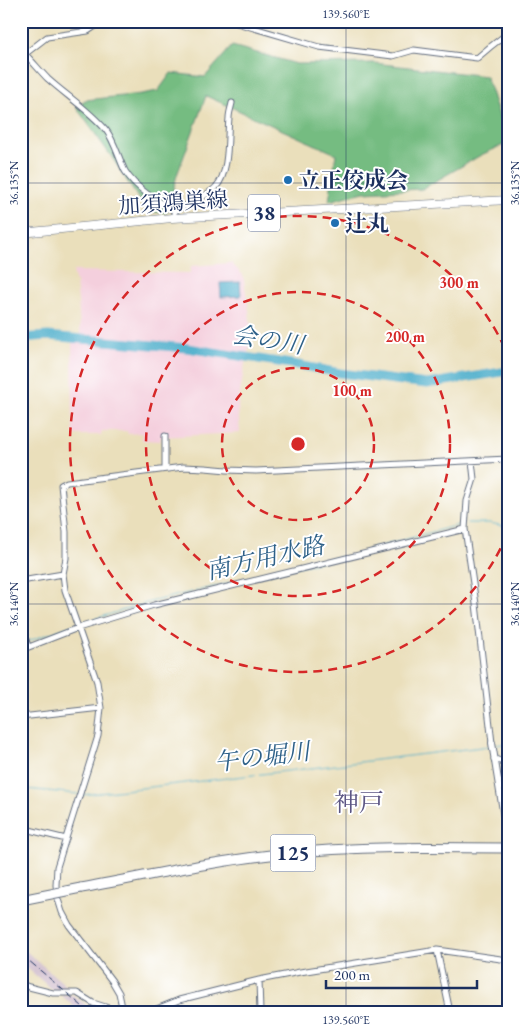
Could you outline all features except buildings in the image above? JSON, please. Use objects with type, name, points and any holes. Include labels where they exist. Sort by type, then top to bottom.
[{"type":"highway","name":"125","points":[[21,900],[223,862],[280,854],[380,848],[508,848]]},
{"type":"main road","name":"加須鴻巣線","points":[[21,233],[174,215],[508,200]]},
{"type":"street","points":[[103,21],[88,31],[47,37],[23,53],[48,79],[94,118],[107,132],[132,181],[174,215],[216,187],[223,174],[232,102]]},
{"type":"street","points":[[230,21],[319,47],[393,56],[414,50],[477,58],[508,33]]},
{"type":"street","points":[[165,436],[165,468]]},
{"type":"street","points":[[21,984],[53,993],[77,993],[93,1003],[122,1012],[118,993],[112,981],[69,925],[58,904],[57,868],[98,736],[101,708],[97,682],[65,590],[62,574],[67,552],[61,485],[67,482],[182,467],[256,471],[508,459]]},
{"type":"street","points":[[472,461],[474,478],[467,501],[465,530],[476,604],[494,759],[506,829]]},
{"type":"street","points":[[21,650],[78,628],[154,606],[465,530]]},
{"type":"street","points":[[21,581],[62,574]]},
{"type":"street","points":[[21,621],[28,647]]},
{"type":"street","points":[[21,716],[101,708]]},
{"type":"street","points":[[494,759],[501,760],[505,765],[504,781],[508,804]]},
{"type":"street","points":[[21,828],[66,839]]},
{"type":"street","points":[[437,950],[450,1012]]},
{"type":"street","points":[[149,1012],[186,998],[259,980],[437,950],[508,960]]},
{"type":"street","points":[[259,980],[260,1012]]},
{"type":"shaded area","points":[[231,263],[243,275],[252,339],[245,363],[238,406],[240,433],[161,437],[160,441],[142,440],[142,433],[128,434],[127,431],[102,431],[101,435],[73,435],[72,342],[81,342],[76,283],[73,271],[190,273],[191,266]]},
{"type":"shaded area","points":[[21,947],[71,990],[70,992],[54,991],[21,963]]},
{"type":"shaded area","points":[[61,995],[73,995],[95,1012],[80,1012]]},
{"type":"green space","points":[[232,46],[297,64],[374,63],[486,76],[508,143],[481,155],[422,189],[364,192],[329,201],[336,154],[206,96],[177,175],[167,213],[147,212],[111,156],[76,107],[85,100],[158,91],[171,73],[205,77]]},
{"type":"water","points":[[240,282],[241,296],[221,297],[220,283]]},
{"type":"waterway","name":"会の川","points":[[21,338],[48,336],[187,348],[340,373],[427,384],[508,371]]},
{"type":"waterway","name":"南方用水路","points":[[467,523],[490,523],[508,527]]},
{"type":"waterway","name":"南方用水路","points":[[367,550],[458,525]]},
{"type":"waterway","name":"南方用水路","points":[[81,623],[150,602],[339,557]]},
{"type":"waterway","name":"南方用水路","points":[[29,641],[73,625]]},
{"type":"waterway","name":"午の堀川","points":[[496,745],[508,743]]},
{"type":"waterway","name":"午の堀川","points":[[82,795],[490,746]]},
{"type":"waterway","name":"午の堀川","points":[[21,794],[26,789],[78,794]]},
{"type":"tunnel","points":[[506,829],[508,840]]},
{"type":"railway","points":[[21,954],[89,1012]]},
{"type":"place","name":"立正佼成会","points":[[288,180]]},
{"type":"place","name":"辻丸","points":[[335,223]]},
{"type":"district","name":"神戸","points":[[359,802]]}]
